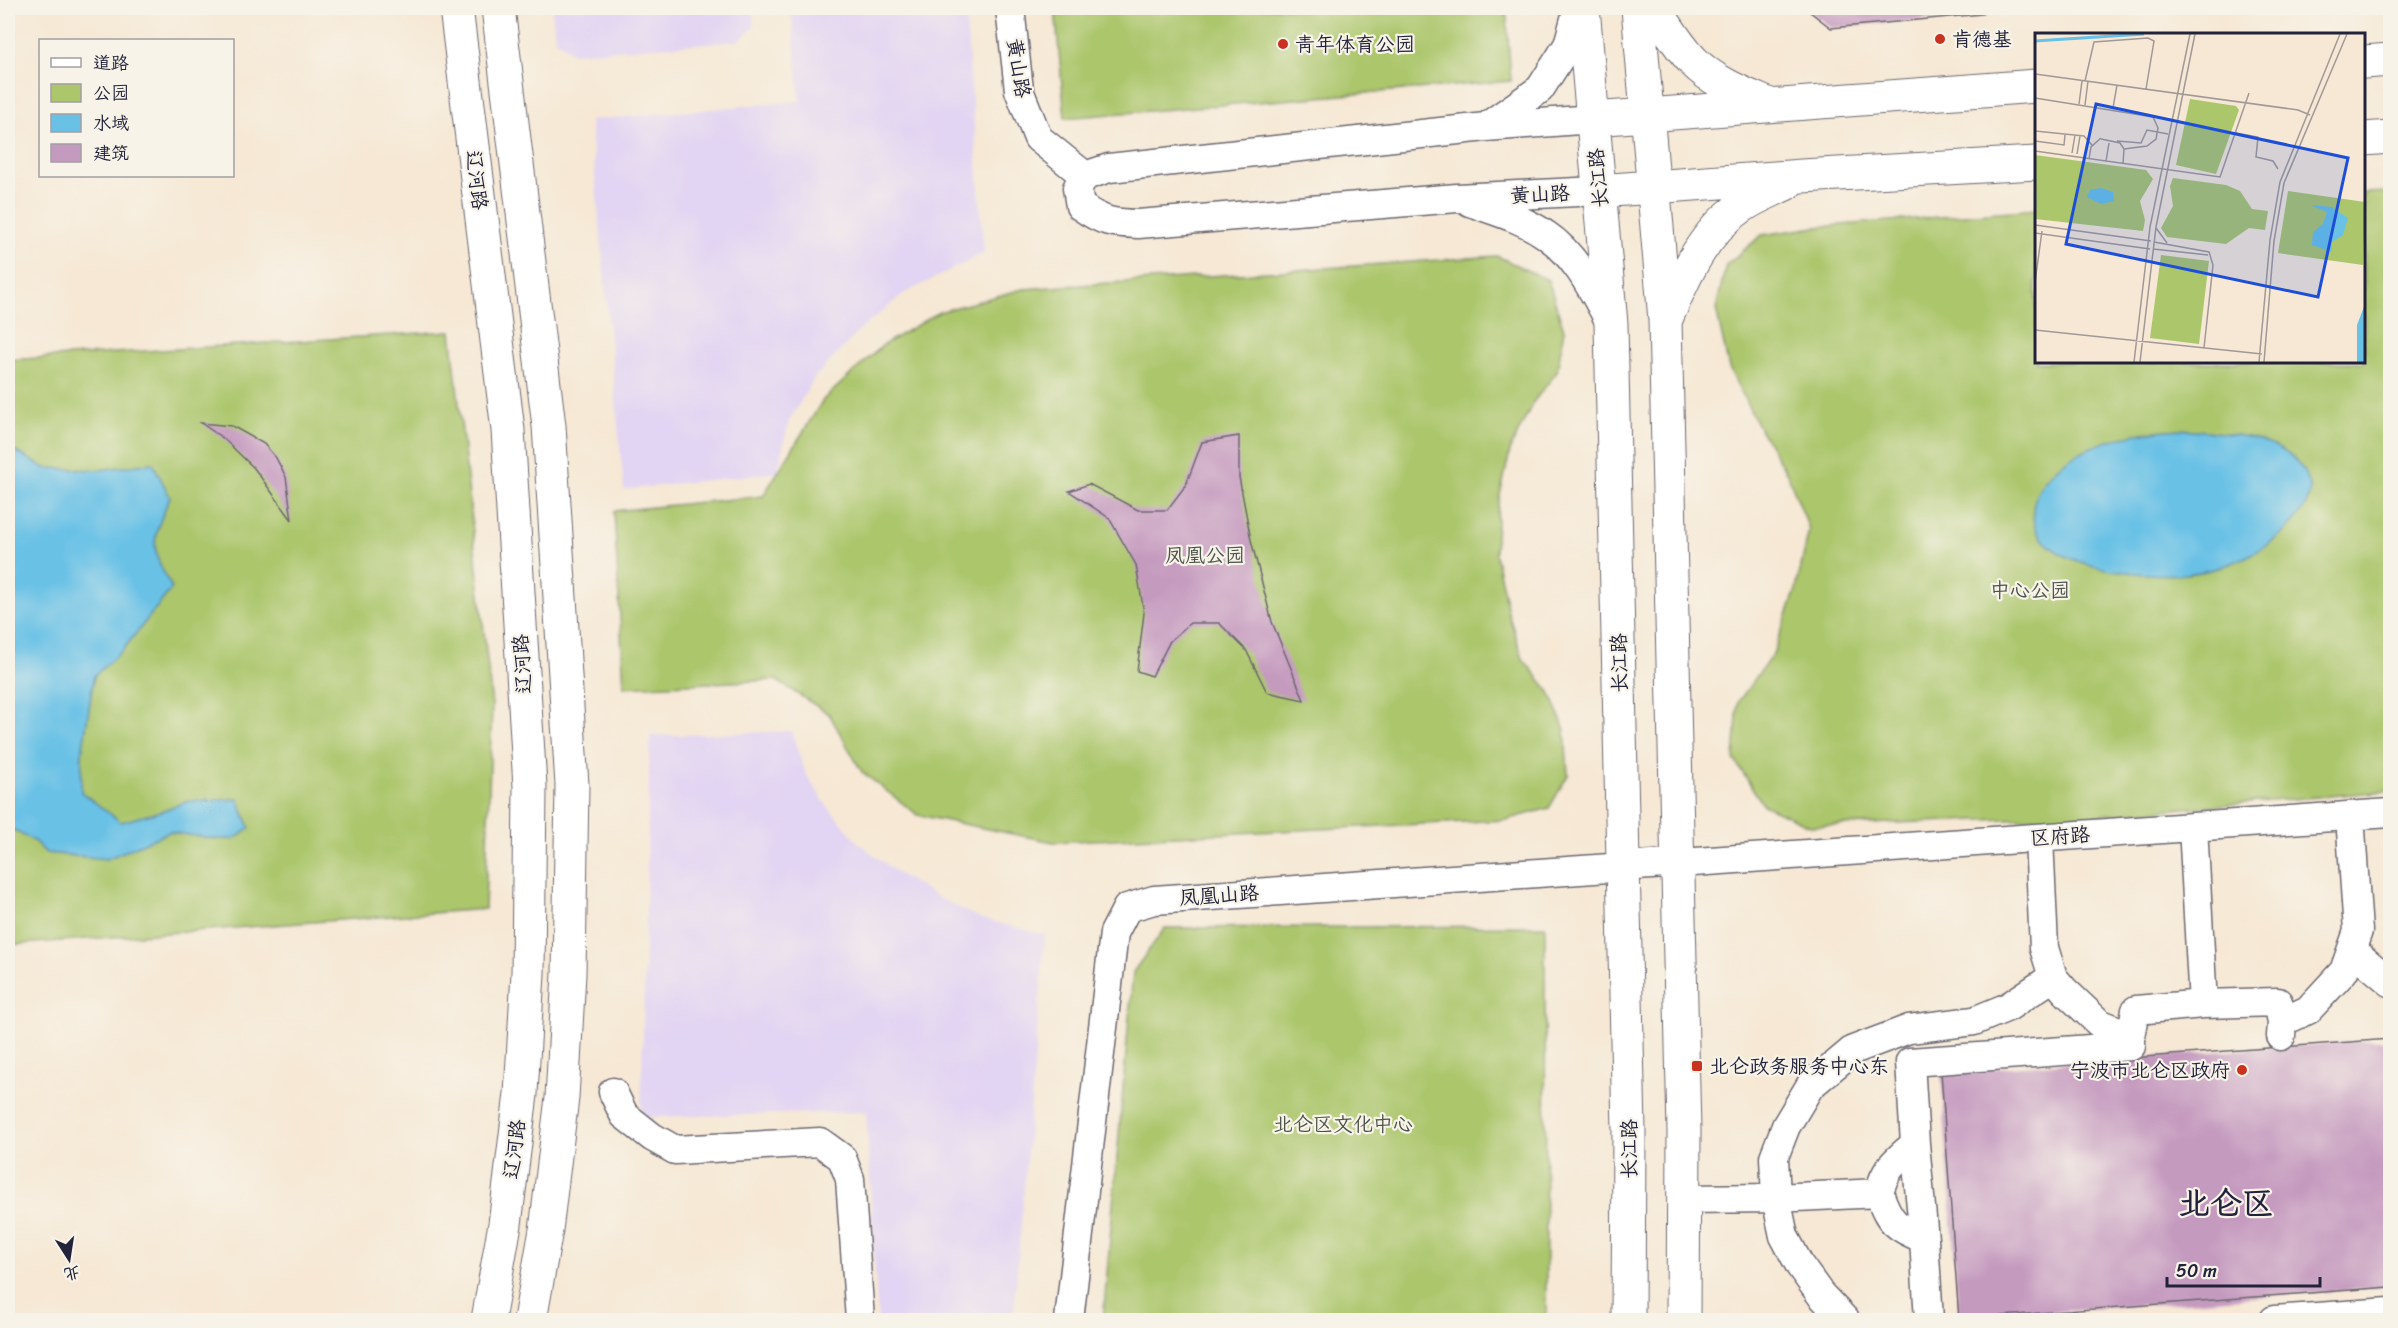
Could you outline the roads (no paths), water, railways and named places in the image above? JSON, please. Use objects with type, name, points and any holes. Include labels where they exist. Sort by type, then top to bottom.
[{"type":"main road","name":"辽河路","points":[[456,8],[508,430],[530,786],[528,973],[521,1094],[505,1224],[488,1320]]},
{"type":"main road","points":[[498,8],[549,426],[572,785],[569,974],[562,1098],[546,1230],[530,1320]]},
{"type":"main road","name":"长江路","points":[[1581,8],[1611,324],[1629,1131],[1628,1320]]},
{"type":"main road","points":[[1638,8],[1665,320],[1678,863],[1683,1320]]},
{"type":"main road","points":[[1655,8],[1678,44],[1694,63],[1733,88],[1771,106]]},
{"type":"main road","points":[[2365,62],[2391,60]]},
{"type":"main road","points":[[1593,119],[2035,86]]},
{"type":"main road","points":[[2365,140],[2391,137]]},
{"type":"main road","name":"黄山路","points":[[1598,191],[1802,176],[2035,163]]},
{"type":"main road","points":[[1665,320],[1706,239],[1723,220],[1742,206],[1802,176]]},
{"type":"street","name":"黄山路","points":[[1010,8],[1019,90],[1038,138],[1085,176],[1077,188],[1080,206],[1108,222],[1138,224],[1457,198],[1598,191]]},
{"type":"street","points":[[1486,127],[1540,89],[1568,45],[1581,8]]},
{"type":"street","points":[[1085,176],[1109,168],[1486,127],[1593,119]]},
{"type":"street","points":[[1457,198],[1505,214],[1546,235],[1572,262],[1611,324]]},
{"type":"street","name":"区府路","points":[[1730,859],[2391,813]]},
{"type":"street","points":[[1911,1062],[2131,1047],[2136,1010],[2203,1004],[2278,1002],[2282,1029],[2308,1010],[2344,971],[2352,950],[2358,931],[2350,816]]},
{"type":"street","points":[[2193,827],[2203,1004]]},
{"type":"street","points":[[2039,838],[2044,948],[2053,977],[2064,991],[2099,1023],[2131,1036]]},
{"type":"street","name":"凤凰山路","points":[[1069,1320],[1114,933],[1127,908],[1154,900],[1730,859]]},
{"type":"street","points":[[2352,950],[2391,982]]},
{"type":"street","points":[[1845,1320],[1821,1295],[1800,1266],[1784,1236],[1776,1198],[1774,1157],[1786,1126],[1810,1086],[1853,1050],[1909,1029],[1974,1021],[2008,1007],[2053,977]]},
{"type":"street","points":[[1909,1029],[1915,1144],[1929,1320]]},
{"type":"street","points":[[613,1092],[624,1115],[652,1137],[675,1150],[820,1142],[842,1158],[850,1179],[860,1320]]},
{"type":"street","points":[[1915,1144],[1893,1162],[1883,1176],[1879,1193],[1886,1213],[1898,1227],[1924,1239]]},
{"type":"street","points":[[1683,1199],[1776,1198],[1879,1193]]},
{"type":"street","points":[[2274,1320],[2391,1312]]},
{"type":"water","points":[[2182,429],[2232,434],[2268,443],[2296,461],[2310,484],[2307,502],[2297,518],[2280,536],[2242,559],[2213,569],[2185,574],[2145,574],[2094,566],[2071,558],[2052,547],[2038,533],[2033,514],[2034,502],[2042,484],[2070,458],[2087,449],[2125,436]]},
{"type":"water","points":[[8,447],[45,468],[99,470],[153,463],[170,497],[159,523],[155,543],[159,562],[172,588],[123,650],[94,676],[82,754],[81,792],[121,822],[162,811],[187,801],[238,799],[250,828],[234,839],[215,839],[169,832],[107,859],[46,853],[34,841],[8,827]]},
{"type":"place","name":"肯德基","points":[[1940,39]]},
{"type":"place","name":"青年体育公园","points":[[1283,44]]},
{"type":"place","name":"北仑政务服务中心东","points":[[1697,1066]]},
{"type":"place","name":"宁波市北仑区政府","points":[[2242,1070]]},
{"type":"district","name":"北仑区","points":[[2226,1203]]},
{"type":"park label","name":"凤凰公园","points":[[1205,555]]},
{"type":"park label","name":"中心公园","points":[[2030,590]]},
{"type":"park label","name":"北仑区文化中心","points":[[1343,1124]]}]
